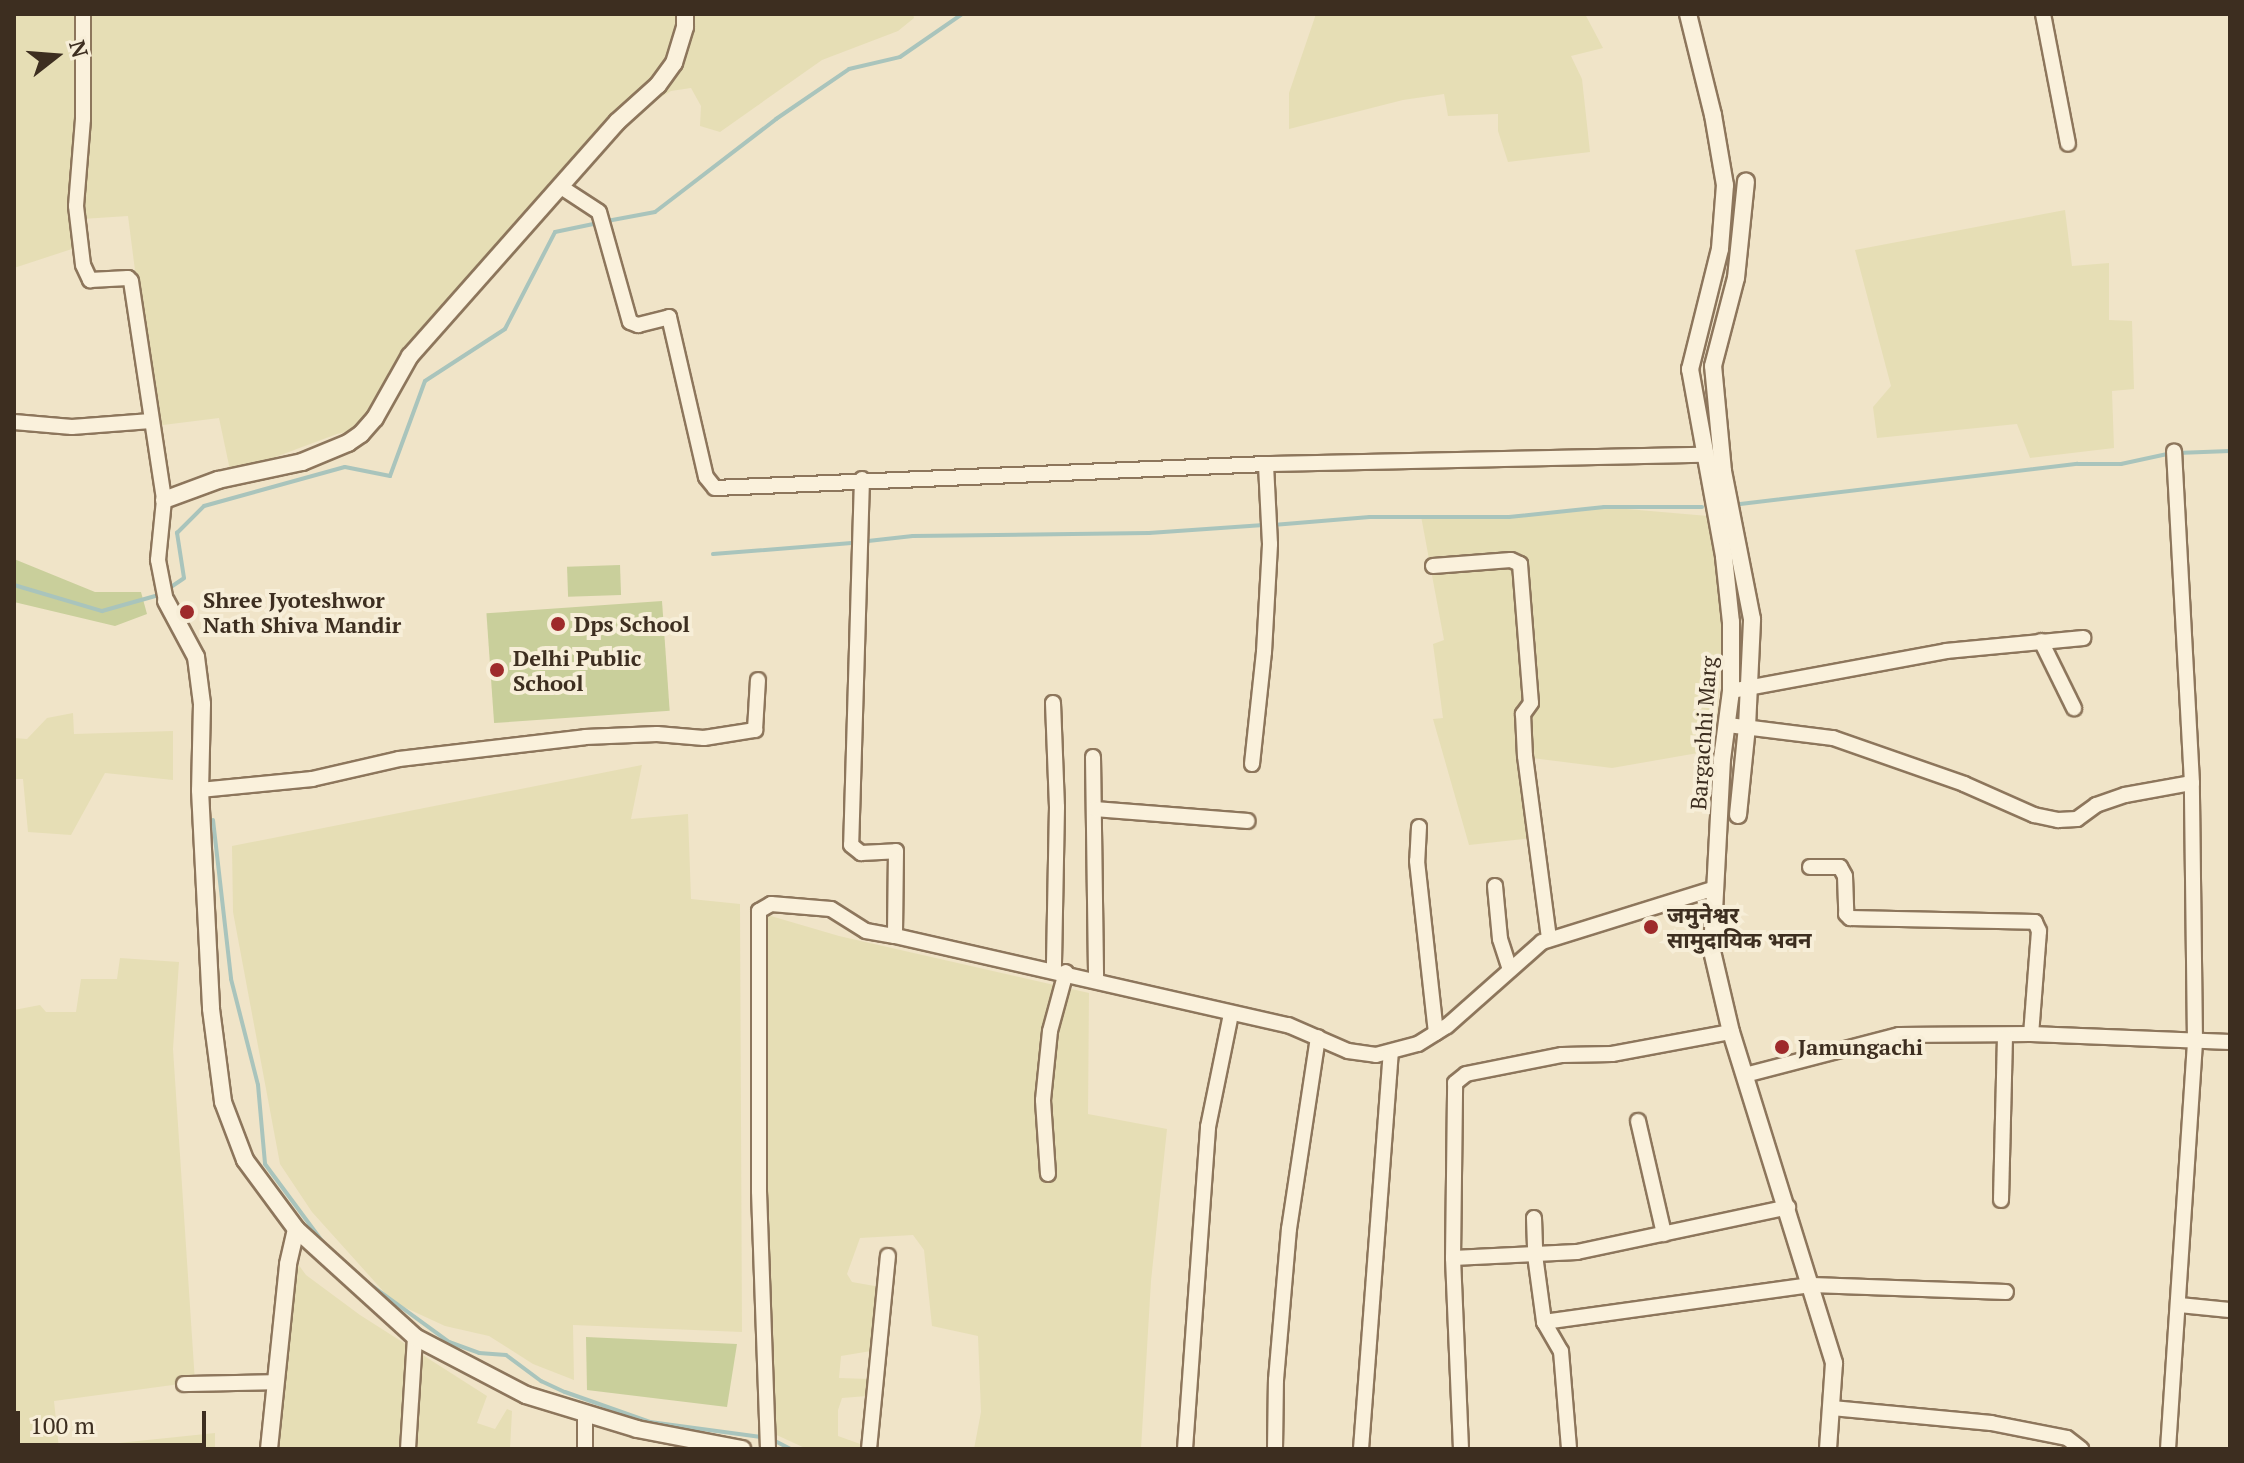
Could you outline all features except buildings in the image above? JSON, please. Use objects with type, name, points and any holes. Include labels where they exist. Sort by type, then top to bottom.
[{"type":"street","points":[[83,14],[83,119],[76,206],[83,265],[90,280],[128,278],[131,281],[164,500],[158,538],[164,594],[196,657],[202,704],[200,790],[211,1009],[223,1102],[245,1160],[296,1229],[415,1337],[526,1395],[637,1429],[742,1449]]},
{"type":"street","points":[[164,500],[218,480],[302,462],[348,443],[361,434],[375,418],[410,356],[617,122],[658,85],[674,63],[685,27],[685,14]]},
{"type":"street","name":"Bargachhi Marg","points":[[1688,14],[1713,115],[1725,185],[1720,249],[1690,369],[1726,570],[1731,691],[1722,759],[1712,951],[1731,1032],[1788,1207],[1834,1363],[1828,1449]]},
{"type":"street","points":[[2043,14],[2068,144]]},
{"type":"street","points":[[1738,815],[1750,687],[1752,619],[1723,471],[1713,366],[1736,278],[1741,201],[1746,182]]},
{"type":"street","points":[[561,187],[599,212],[628,319],[638,325],[669,317],[709,484],[715,488],[862,479],[1266,464],[1707,455]]},
{"type":"street","points":[[14,422],[72,427],[151,421]]},
{"type":"street","points":[[2168,1449],[2195,1042],[2192,783],[2174,451]]},
{"type":"street","points":[[1252,764],[1264,652],[1270,544],[1266,464]]},
{"type":"street","points":[[862,479],[851,845],[861,853],[896,851],[895,936]]},
{"type":"street","points":[[1433,566],[1511,560],[1520,564],[1531,703],[1523,714],[1525,756],[1549,939]]},
{"type":"street","points":[[1731,691],[1946,651],[2083,638]]},
{"type":"street","points":[[2041,641],[2074,708]]},
{"type":"street","points":[[200,790],[312,779],[399,759],[585,737],[657,734],[704,738],[755,730],[758,680]]},
{"type":"street","points":[[1048,1174],[1043,1100],[1060,971],[1053,703]]},
{"type":"street","points":[[1728,725],[1833,738],[1964,784],[2034,815],[2058,820],[2077,819],[2096,805],[2125,795],[2192,783]]},
{"type":"street","points":[[1093,757],[1096,979]]},
{"type":"street","points":[[1095,809],[1248,821]]},
{"type":"street","points":[[1419,827],[1417,861],[1436,1033]]},
{"type":"street","points":[[1810,867],[1840,867],[1845,876],[1846,914],[1850,918],[2035,922],[2039,931],[2031,1034]]},
{"type":"street","points":[[1495,886],[1500,939],[1510,969]]},
{"type":"street","points":[[768,1449],[759,1191],[759,911],[771,904],[831,909],[841,913],[851,925],[1288,1025],[1360,1054],[1391,1054],[1436,1033],[1549,939],[1715,888]]},
{"type":"street","points":[[1185,1449],[1208,1127],[1231,1014]]},
{"type":"street","points":[[1461,1449],[1453,1258],[1455,1083],[1466,1074],[1562,1055],[1612,1054],[1731,1032]]},
{"type":"street","points":[[1745,1075],[1899,1035],[2031,1034],[2230,1042]]},
{"type":"street","points":[[2001,1200],[2005,1036]]},
{"type":"street","points":[[1275,1449],[1276,1380],[1289,1229],[1318,1037]]},
{"type":"street","points":[[1361,1449],[1391,1054]]},
{"type":"street","points":[[1638,1121],[1664,1234]]},
{"type":"street","points":[[1453,1258],[1577,1252],[1788,1207]]},
{"type":"street","points":[[1534,1218],[1535,1255],[1544,1322],[1561,1351],[1569,1449]]},
{"type":"street","points":[[269,1449],[288,1264],[296,1229]]},
{"type":"street","points":[[869,1449],[888,1256]]},
{"type":"street","points":[[1544,1322],[1812,1285],[2006,1292]]},
{"type":"street","points":[[2179,1305],[2230,1310]]},
{"type":"street","points":[[408,1449],[415,1337]]},
{"type":"street","points":[[184,1384],[276,1382]]},
{"type":"street","points":[[1832,1408],[1991,1423],[2067,1438],[2081,1449]]},
{"type":"street","points":[[585,1413],[585,1449]]},
{"type":"shaded area","points":[[14,14],[913,14],[914,18],[898,31],[822,60],[720,132],[700,126],[701,106],[691,88],[671,91],[618,123],[404,371],[371,427],[337,434],[254,465],[230,470],[219,418],[155,426],[128,216],[82,219],[81,246],[14,268]]},
{"type":"shaded area","points":[[1316,14],[1585,14],[1603,48],[1571,56],[1582,79],[1590,152],[1508,162],[1498,131],[1498,114],[1448,116],[1444,94],[1403,100],[1289,129],[1289,93]]},
{"type":"shaded area","points":[[2065,210],[2072,266],[2109,263],[2109,320],[2132,321],[2134,389],[2112,391],[2114,448],[2030,458],[2017,424],[1877,438],[1873,407],[1891,386],[1855,250]]},
{"type":"shaded area","points":[[1604,507],[1708,516],[1723,622],[1715,750],[1612,768],[1523,757],[1533,838],[1469,845],[1433,719],[1443,718],[1433,644],[1444,640],[1421,516],[1509,517]]},
{"type":"shaded area","points":[[73,713],[74,734],[173,731],[173,780],[105,773],[71,835],[28,832],[23,779],[14,779],[14,738],[27,739],[47,718]]},
{"type":"shaded area","points":[[642,765],[631,819],[688,814],[691,899],[740,904],[742,1332],[573,1325],[574,1380],[533,1364],[489,1336],[445,1326],[393,1302],[312,1212],[280,1164],[233,912],[232,846]]},
{"type":"shaded area","points":[[764,914],[839,936],[1089,993],[1088,1114],[1167,1129],[1151,1281],[1141,1449],[974,1449],[981,1412],[978,1336],[932,1326],[924,1250],[913,1235],[860,1238],[847,1274],[852,1282],[880,1287],[871,1351],[841,1356],[839,1378],[870,1379],[867,1396],[842,1398],[838,1410],[838,1436],[863,1445],[863,1449],[807,1449],[768,1431]]},
{"type":"shaded area","points":[[120,958],[179,962],[173,1049],[195,1382],[54,1401],[59,1449],[14,1449],[14,1010],[40,1005],[46,1012],[76,1012],[81,979],[117,979]]},
{"type":"shaded area","points":[[295,1260],[306,1275],[360,1315],[487,1396],[477,1423],[495,1429],[507,1409],[512,1411],[510,1449],[276,1449]]},
{"type":"shaded area","points":[[215,1433],[215,1449],[61,1449]]},
{"type":"green space","points":[[14,559],[95,592],[141,592],[147,614],[115,626],[14,602]]},
{"type":"green space","points":[[620,565],[621,595],[568,597],[567,567]]},
{"type":"green space","points":[[662,601],[670,711],[494,723],[486,613]]},
{"type":"green space","points":[[586,1337],[737,1344],[727,1407],[587,1390]]},
{"type":"waterway","points":[[607,221],[655,212],[776,119],[849,69],[900,57],[962,14]]},
{"type":"waterway","points":[[14,585],[102,611],[159,595],[184,578],[177,533],[204,506],[345,467],[390,476],[425,381],[505,329],[555,232],[598,223]]},
{"type":"waterway","points":[[2177,453],[2230,451]]},
{"type":"waterway","points":[[1732,505],[2078,464],[2121,464],[2172,453]]},
{"type":"waterway","points":[[1273,525],[1370,517],[1509,517],[1604,507],[1702,507]]},
{"type":"waterway","points":[[868,541],[913,536],[1149,533],[1264,525]]},
{"type":"waterway","points":[[713,554],[852,543]]},
{"type":"waterway","points":[[213,820],[231,979],[258,1085],[265,1164],[325,1245]]},
{"type":"waterway","points":[[364,1280],[449,1342],[479,1353],[506,1355],[541,1381],[565,1392],[650,1422],[761,1437]]},
{"type":"waterway","points":[[775,1441],[791,1449]]},
{"type":"place","name":"Shree Jyoteshwor Nath Shiva Mandir","points":[[187,612]]},
{"type":"place","name":"Dps School","points":[[558,624]]},
{"type":"place","name":"Delhi Public School","points":[[497,670]]},
{"type":"place","name":"जमुनेश्वर सामुदायिक भवन","points":[[1651,927]]},
{"type":"place","name":"Jamungachi","points":[[1782,1047]]}]
